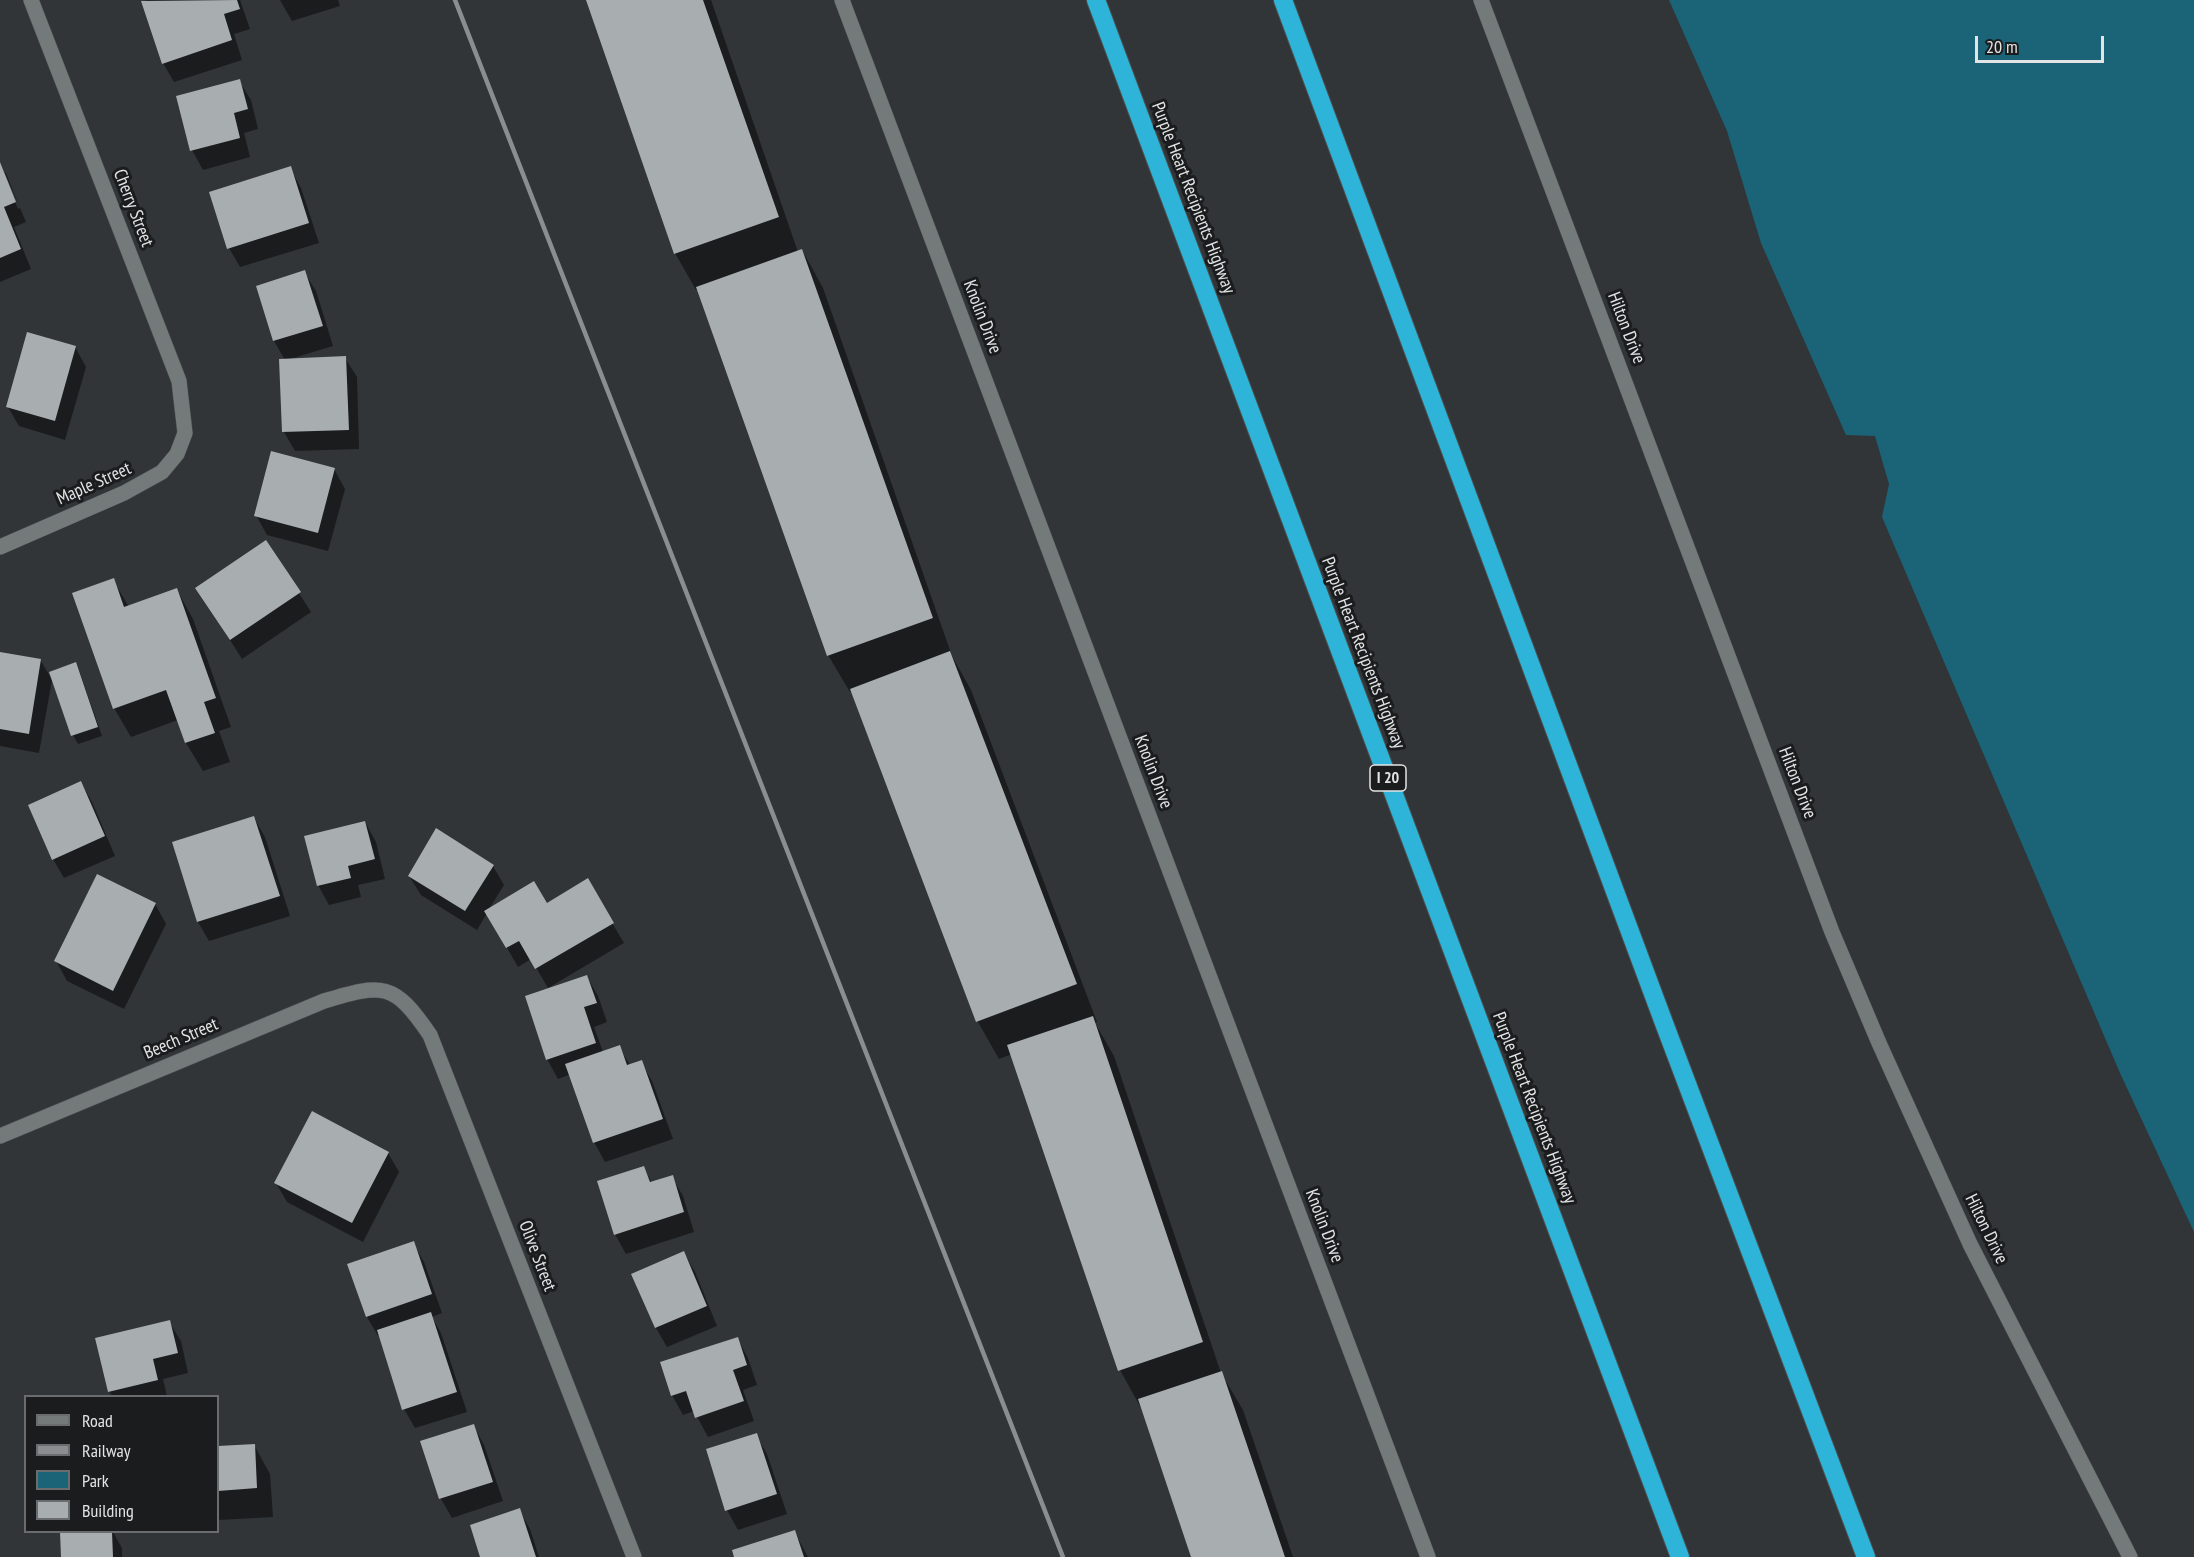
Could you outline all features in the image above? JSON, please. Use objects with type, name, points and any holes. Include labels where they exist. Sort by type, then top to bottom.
[{"type":"highway","name":"Purple Heart Recipients Highway","points":[[1096,0],[1680,1557]]},
{"type":"highway","points":[[1282,0],[1651,990],[1866,1557]]},
{"type":"street","name":"Cherry Street","points":[[31,0],[179,381],[185,433]]},
{"type":"street","name":"Knolin Drive","points":[[842,0],[1428,1557]]},
{"type":"street","name":"Hilton Drive","points":[[1481,0],[1840,952],[1970,1244],[2130,1557]]},
{"type":"street","name":"Maple Street","points":[[0,547],[124,493],[154,477],[162,472],[177,454],[185,433]]},
{"type":"street","name":"Beech Street","points":[[0,1136],[324,1001],[357,991],[380,989]]},
{"type":"street","name":"Olive Street","points":[[380,989],[402,998],[430,1035],[634,1557]]},
{"type":"green space","points":[[1669,0],[2194,0],[2194,1232],[2120,1073],[1882,517],[1889,484],[1875,436],[1846,435],[1761,243],[1727,131]]},
{"type":"building","points":[[237,0],[240,9],[224,14],[232,40],[162,64],[141,1]]},
{"type":"building","points":[[586,0],[703,0],[779,217],[674,254]]},
{"type":"building","points":[[240,79],[248,109],[234,113],[240,138],[190,151],[176,96]]},
{"type":"building","points":[[0,162],[16,202],[4,207],[21,249],[0,258]]},
{"type":"building","points":[[291,166],[309,223],[227,249],[209,192]]},
{"type":"building","points":[[802,249],[933,618],[827,656],[696,287]]},
{"type":"building","points":[[305,270],[323,326],[273,341],[256,286]]},
{"type":"building","points":[[27,332],[76,346],[55,421],[6,407]]},
{"type":"building","points":[[346,356],[349,430],[282,432],[279,359]]},
{"type":"building","points":[[271,451],[335,468],[318,533],[254,516]]},
{"type":"building","points":[[266,540],[301,592],[230,640],[195,588]]},
{"type":"building","points":[[114,578],[124,607],[177,588],[216,698],[204,702],[215,733],[185,743],[166,690],[113,709],[72,593]]},
{"type":"building","points":[[950,651],[1077,984],[976,1022],[850,689]]},
{"type":"building","points":[[0,652],[41,659],[29,734],[0,729]]},
{"type":"building","points":[[76,662],[98,727],[71,736],[49,672]]},
{"type":"building","points":[[81,781],[105,836],[52,860],[28,805]]},
{"type":"building","points":[[254,816],[280,896],[197,922],[172,842]]},
{"type":"building","points":[[365,821],[375,859],[348,866],[351,878],[317,886],[304,836]]},
{"type":"building","points":[[436,828],[494,865],[465,911],[408,876]]},
{"type":"building","points":[[97,874],[156,903],[113,991],[54,961]]},
{"type":"building","points":[[588,878],[614,923],[535,969],[519,941],[506,948],[484,911],[534,881],[547,903]]},
{"type":"building","points":[[587,975],[597,1003],[584,1007],[596,1043],[546,1060],[525,996]]},
{"type":"building","points":[[1093,1016],[1203,1342],[1118,1371],[1007,1045]]},
{"type":"building","points":[[620,1045],[627,1065],[642,1060],[663,1119],[593,1143],[565,1064]]},
{"type":"building","points":[[312,1111],[389,1152],[352,1223],[274,1183]]},
{"type":"building","points":[[644,1166],[650,1182],[673,1175],[684,1212],[614,1235],[597,1181]]},
{"type":"building","points":[[414,1241],[432,1294],[366,1317],[347,1264]]},
{"type":"building","points":[[684,1251],[707,1306],[655,1328],[631,1274]]},
{"type":"building","points":[[431,1312],[457,1392],[402,1410],[377,1330]]},
{"type":"building","points":[[170,1320],[178,1353],[153,1359],[158,1380],[108,1392],[95,1338]]},
{"type":"building","points":[[738,1337],[747,1365],[733,1370],[744,1401],[695,1418],[686,1391],[671,1396],[660,1362]]},
{"type":"building","points":[[1222,1371],[1285,1557],[1191,1557],[1138,1399]]},
{"type":"building","points":[[474,1424],[493,1482],[439,1499],[420,1441]]},
{"type":"building","points":[[757,1433],[777,1494],[725,1511],[706,1449]]},
{"type":"building","points":[[255,1444],[257,1488],[219,1491],[219,1446]]},
{"type":"building","points":[[520,1508],[536,1557],[480,1557],[470,1525]]},
{"type":"building","points":[[795,1530],[804,1557],[734,1557],[732,1550]]},
{"type":"building","points":[[60,1533],[112,1533],[113,1557],[61,1557]]},
{"type":"railway","points":[[455,0],[1063,1557]]}]
